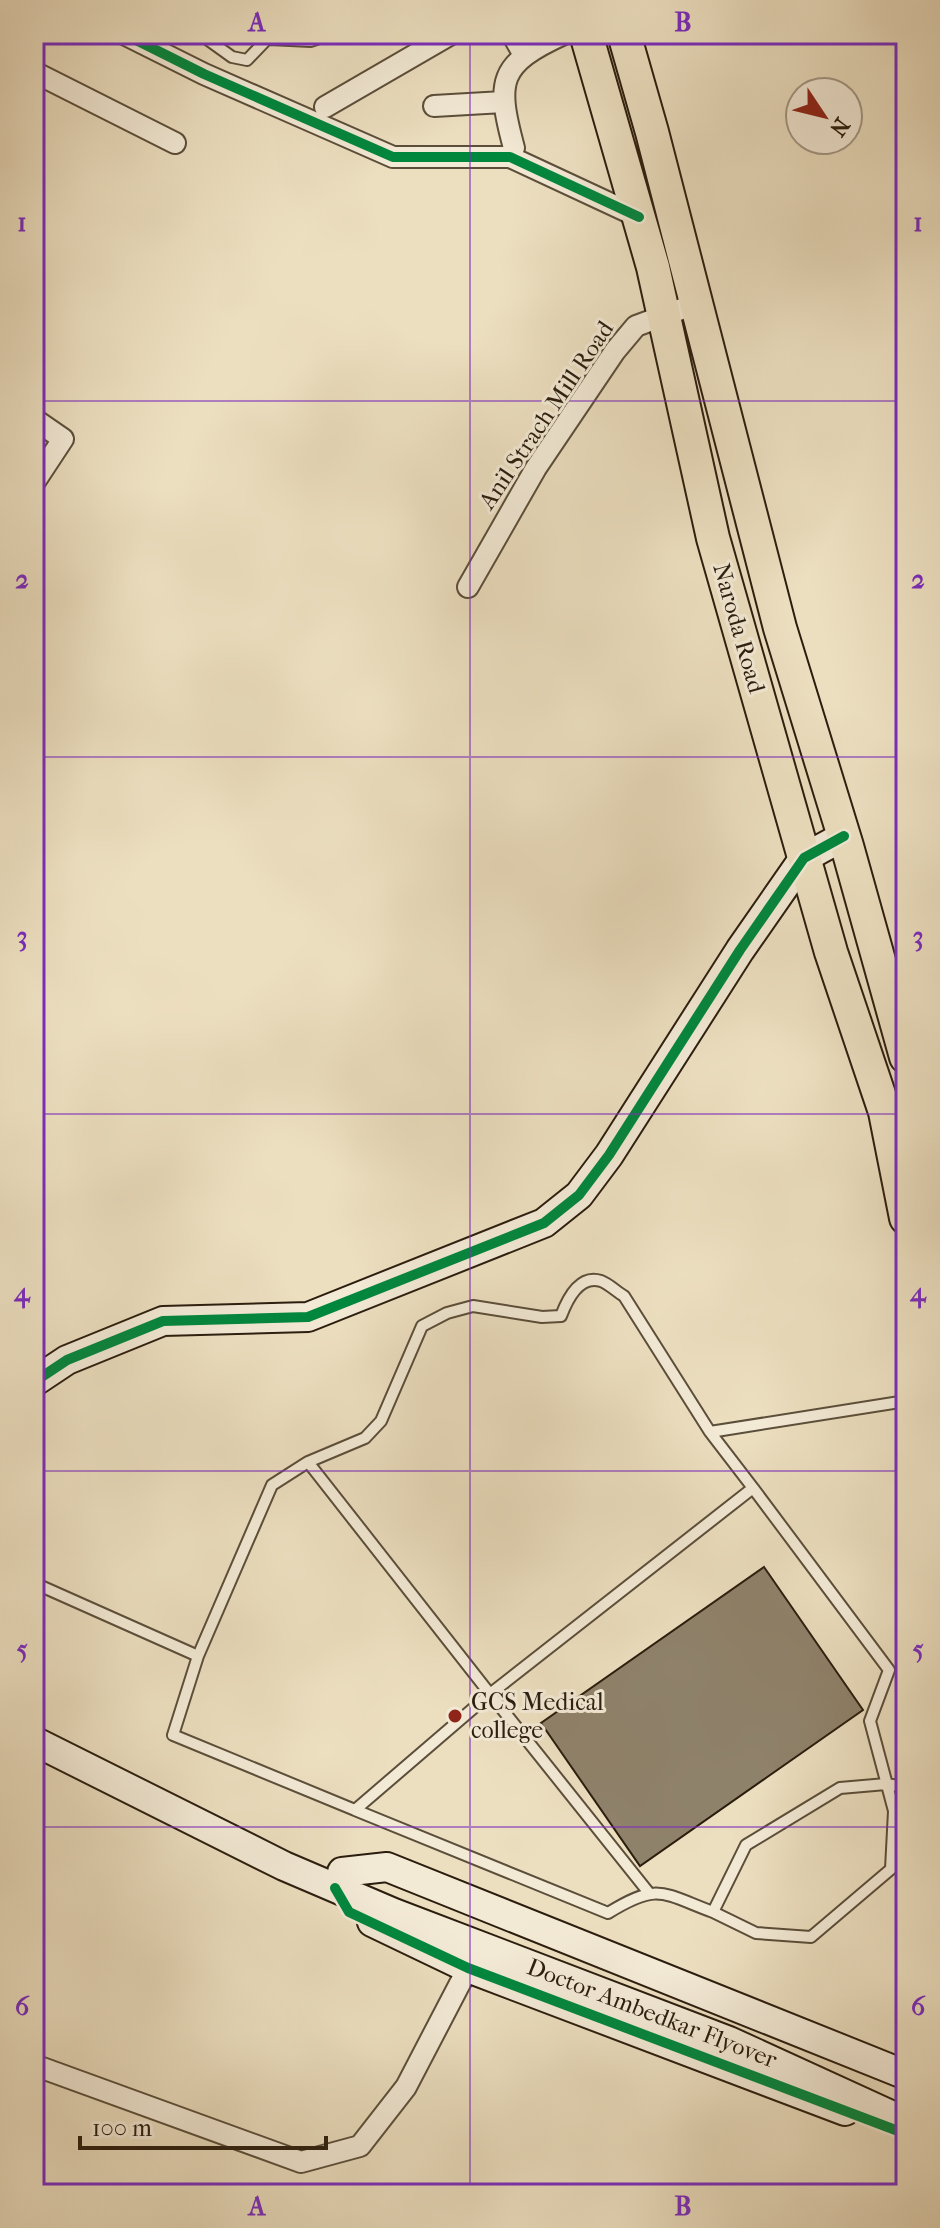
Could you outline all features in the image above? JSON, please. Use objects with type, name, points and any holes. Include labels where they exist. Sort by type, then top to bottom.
[{"type":"main road","name":"Naroda Road","points":[[586,34],[664,314],[713,538],[831,952],[885,1112],[906,1218]]},
{"type":"main road","name":"Naroda Road","points":[[624,34],[780,628],[844,836],[906,1057]]},
{"type":"street","points":[[124,34],[204,74],[393,157],[510,157],[639,217]]},
{"type":"street","points":[[325,107],[451,34]]},
{"type":"street","points":[[512,34],[524,55]]},
{"type":"street","points":[[514,148],[502,88],[510,70],[530,49],[564,34]]},
{"type":"street","points":[[34,72],[175,143]]},
{"type":"street","points":[[434,106],[503,102]]},
{"type":"street","name":"Anil Strach Mill Road","points":[[468,587],[536,468],[602,369],[636,326],[695,304]]},
{"type":"street","points":[[34,419],[63,439],[34,483]]},
{"type":"street","points":[[34,1382],[67,1360],[163,1321],[308,1317],[544,1223],[579,1195],[609,1155],[740,950],[804,858],[844,836]]},
{"type":"street","points":[[34,1722],[339,1880],[387,1867],[906,2075]]},
{"type":"street","points":[[34,1741],[206,1829],[398,1904]]},
{"type":"street","points":[[339,1880],[349,1912],[468,1968],[906,2134]]},
{"type":"street","name":"Doctor Ambedkar Flyover","points":[[398,1904],[732,2023],[906,2103]]},
{"type":"street","name":"Doctor Ambedkar Flyover","points":[[398,1904],[729,2041],[906,2122]]},
{"type":"street","points":[[34,2065],[301,2162],[360,2146],[406,2087],[468,1968]]},
{"type":"lane","points":[[200,34],[232,57],[247,60],[271,36],[311,41],[331,34]]},
{"type":"lane","points":[[588,1281],[601,1282],[624,1296],[710,1432],[889,1670],[870,1721],[894,1811],[891,1869],[811,1937],[756,1933],[659,1891],[634,1897],[608,1913],[173,1735],[198,1656],[272,1485],[308,1462],[365,1438],[381,1421],[422,1326],[447,1313],[473,1306],[542,1317],[561,1316],[574,1289],[588,1281]]},
{"type":"lane","points":[[710,1432],[906,1401]]},
{"type":"lane","points":[[308,1462],[649,1893]]},
{"type":"lane","points":[[355,1810],[490,1694],[753,1488]]},
{"type":"lane","points":[[34,1583],[198,1656]]},
{"type":"lane","points":[[713,1912],[746,1845],[840,1788],[886,1784],[906,1787]]},
{"type":"building","points":[[764,1567],[863,1710],[640,1866],[541,1723]]},
{"type":"cycle path","points":[[124,34],[204,74],[393,157],[510,157],[639,217]]},
{"type":"cycle path","points":[[34,1382],[67,1360],[163,1321],[308,1317],[544,1223],[579,1195],[609,1155],[740,950],[804,858],[844,836]]},
{"type":"cycle path","points":[[335,1888],[349,1912],[468,1968],[906,2134]]},
{"type":"place","name":"GCS Medical college","points":[[455,1716]]}]
